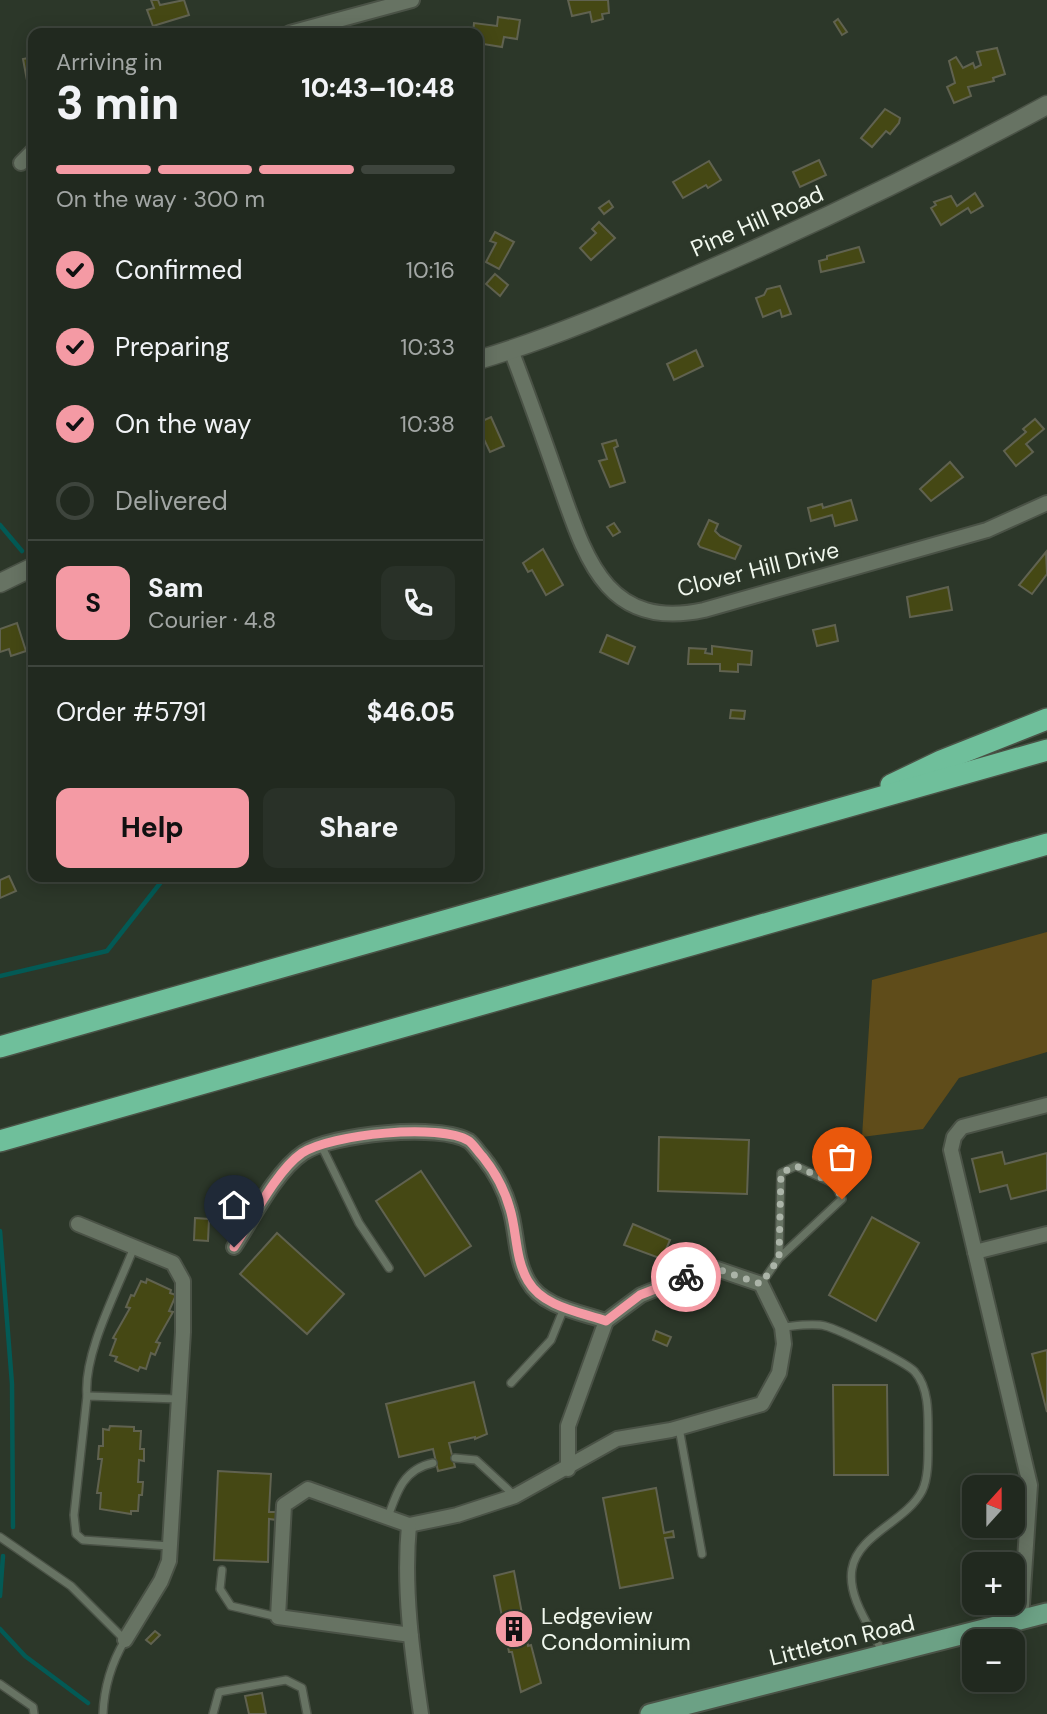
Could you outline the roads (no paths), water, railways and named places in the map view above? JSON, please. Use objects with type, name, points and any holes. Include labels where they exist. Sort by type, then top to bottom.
[{"type":"highway","points":[[841,809],[940,761],[1047,719]]},
{"type":"highway","points":[[0,1047],[1047,750]]},
{"type":"highway","points":[[0,1141],[1047,844]]},
{"type":"highway","points":[[946,873],[1047,852]]},
{"type":"main road","name":"Littleton Road","points":[[650,1714],[1047,1613]]},
{"type":"street","points":[[308,28],[412,0]]},
{"type":"street","name":"Pine Hill Road","points":[[483,358],[558,334],[753,251],[889,188],[1047,106]]},
{"type":"street","points":[[20,163],[28,156]]},
{"type":"street","name":"Clover Hill Drive","points":[[511,350],[587,559],[612,591],[647,610],[671,614],[704,610],[988,530],[1047,503]]},
{"type":"street","points":[[0,583],[28,570]]},
{"type":"street","points":[[1021,1620],[1030,1485],[951,1150],[954,1137],[970,1124],[1047,1105]]},
{"type":"street","points":[[234,1247],[276,1182],[302,1153],[321,1145],[375,1135],[443,1133],[469,1142],[497,1177],[510,1208],[519,1254],[528,1282],[547,1301],[606,1321]]},
{"type":"street","points":[[78,1224],[173,1263],[183,1281],[169,1561],[161,1581],[125,1640]]},
{"type":"street","points":[[975,1252],[1047,1234]]},
{"type":"street","points":[[411,1634],[278,1617],[284,1505],[308,1489],[409,1525],[457,1515],[515,1496],[568,1469],[617,1439],[679,1428],[762,1404],[779,1373],[782,1327],[761,1284],[717,1269],[683,1278],[640,1295],[606,1321],[568,1426],[568,1469]]},
{"type":"street","points":[[409,1525],[406,1563],[421,1714]]},
{"type":"lane","points":[[321,1145],[359,1223],[388,1268]]},
{"type":"lane","points":[[761,1284],[779,1258],[842,1199],[835,1184],[796,1166],[781,1173],[779,1258]]},
{"type":"lane","points":[[135,1247],[93,1353],[86,1380],[87,1396],[74,1515],[78,1537],[88,1541],[170,1546]]},
{"type":"lane","points":[[511,1383],[551,1340],[565,1307]]},
{"type":"lane","points":[[782,1327],[824,1325],[895,1359],[916,1372],[928,1402],[928,1446],[922,1490],[897,1519],[856,1555],[851,1573],[853,1595],[884,1655]]},
{"type":"lane","points":[[87,1396],[179,1399]]},
{"type":"lane","points":[[679,1428],[702,1554]]},
{"type":"lane","points":[[455,1458],[476,1460],[515,1496]]},
{"type":"lane","points":[[387,1518],[401,1482],[419,1466],[433,1463]]},
{"type":"lane","points":[[0,1537],[71,1586],[125,1640],[115,1657],[103,1700],[103,1714]]},
{"type":"lane","points":[[222,1570],[220,1589],[232,1606],[278,1617]]},
{"type":"lane","points":[[213,1714],[219,1692],[286,1680],[302,1688],[307,1714]]},
{"type":"lane","points":[[0,1684],[33,1707],[34,1714]]},
{"type":"waterway","points":[[0,525],[22,551]]},
{"type":"waterway","points":[[0,976],[107,951],[161,882]]},
{"type":"waterway","points":[[0,1231],[12,1384],[13,1527]]},
{"type":"waterway","points":[[0,1596],[3,1556]]},
{"type":"waterway","points":[[0,1629],[25,1656],[88,1703]]},
{"type":"place","name":"Ledgeview Condominium","points":[[514,1629]]}]
